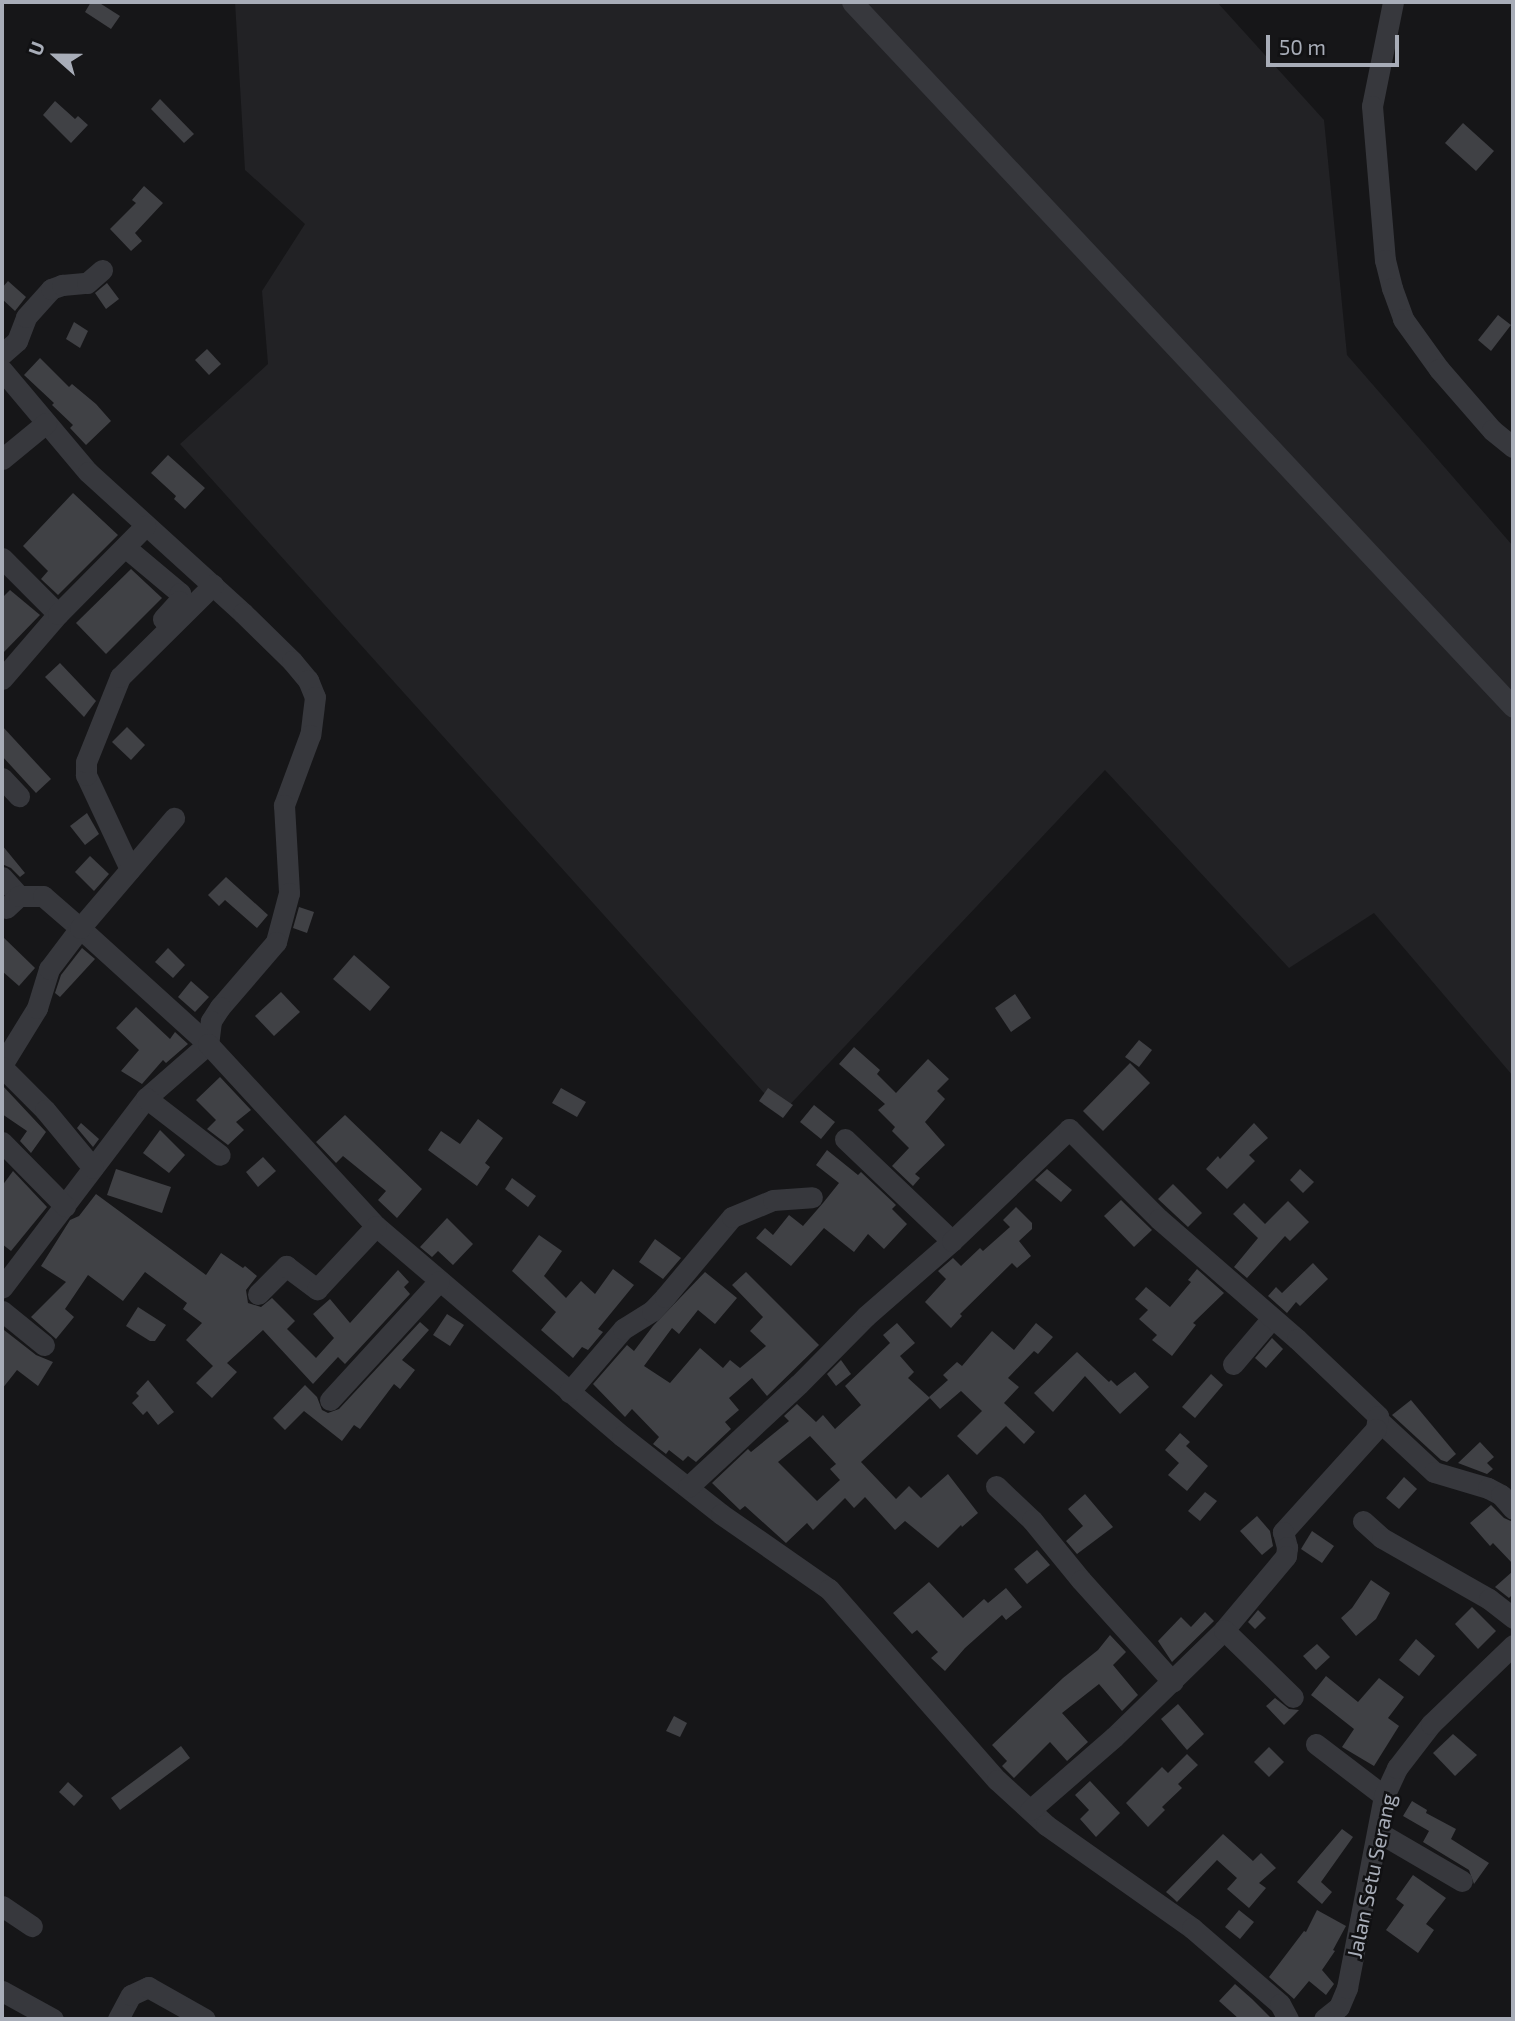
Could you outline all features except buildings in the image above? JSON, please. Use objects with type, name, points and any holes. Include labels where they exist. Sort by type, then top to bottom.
[{"type":"street","points":[[852,2],[1513,707]]},
{"type":"street","points":[[1393,2],[1372,106],[1385,260],[1392,288],[1403,319],[1439,369],[1492,430],[1513,447]]},
{"type":"street","points":[[2,354],[18,341],[26,317],[51,289],[86,283],[102,270]]},
{"type":"street","points":[[2,370],[88,472],[292,661],[308,680],[316,697],[310,735],[284,805],[289,893],[285,919],[276,942],[220,1007],[211,1021],[208,1044],[146,1098],[2,1288]]},
{"type":"street","points":[[2,459],[46,423]]},
{"type":"street","points":[[2,678],[58,614],[145,526]]},
{"type":"street","points":[[125,547],[180,593],[179,601],[156,627],[154,634],[158,638]]},
{"type":"street","points":[[7,572],[58,614]]},
{"type":"street","points":[[130,869],[86,775],[86,762],[120,677],[213,585]]},
{"type":"street","points":[[2,778],[19,796]]},
{"type":"street","points":[[93,1168],[45,1110],[2,1066],[37,1008],[49,970],[80,928],[174,818]]},
{"type":"street","points":[[2,877],[12,902],[43,896],[208,1044],[376,1226],[439,1282],[569,1392],[721,1514],[829,1589],[996,1780],[1077,1848],[1121,1875],[1192,1928],[1280,2004],[1288,2019]]},
{"type":"street","points":[[146,1098],[220,1155]]},
{"type":"street","points":[[688,1488],[799,1384],[866,1316],[952,1241],[1069,1129],[1159,1219],[1372,1410],[1378,1420],[1391,1430],[1413,1455],[1434,1472],[1488,1488],[1501,1495],[1513,1509]]},
{"type":"street","points":[[845,1139],[952,1241]]},
{"type":"street","points":[[2,1142],[65,1206]]},
{"type":"street","points":[[569,1392],[623,1329],[652,1311],[732,1217],[773,1200],[812,1197]]},
{"type":"street","points":[[258,1294],[286,1266],[317,1289],[376,1226]]},
{"type":"street","points":[[330,1400],[439,1282]]},
{"type":"street","points":[[2,1311],[44,1345]]},
{"type":"street","points":[[1233,1364],[1272,1318]]},
{"type":"street","points":[[1030,1810],[1173,1682],[1224,1630],[1286,1556],[1287,1547],[1283,1532],[1372,1435],[1378,1420]]},
{"type":"street","points":[[996,1486],[1032,1520],[1081,1580],[1173,1682]]},
{"type":"street","points":[[1363,1521],[1382,1538],[1489,1599],[1513,1618]]},
{"type":"street","points":[[1224,1630],[1293,1697]]},
{"type":"street","name":"Jalan Setu Serang","points":[[1339,2015],[1352,1969],[1384,1796],[1411,1746],[1513,1645]]},
{"type":"street","points":[[1316,1744],[1384,1796]]},
{"type":"street","points":[[1378,1832],[1462,1881]]},
{"type":"street","points":[[2,1906],[33,1926]]},
{"type":"street","points":[[118,2019],[131,1995],[148,1987],[205,2019]]},
{"type":"street","points":[[2,1990],[53,2019]]},
{"type":"shaded area","points":[[235,2],[1217,2],[1324,120],[1347,355],[1513,546],[1513,1076],[1374,913],[1289,968],[1105,770],[782,1113],[180,444],[268,364],[262,291],[305,224],[245,170]]}]
